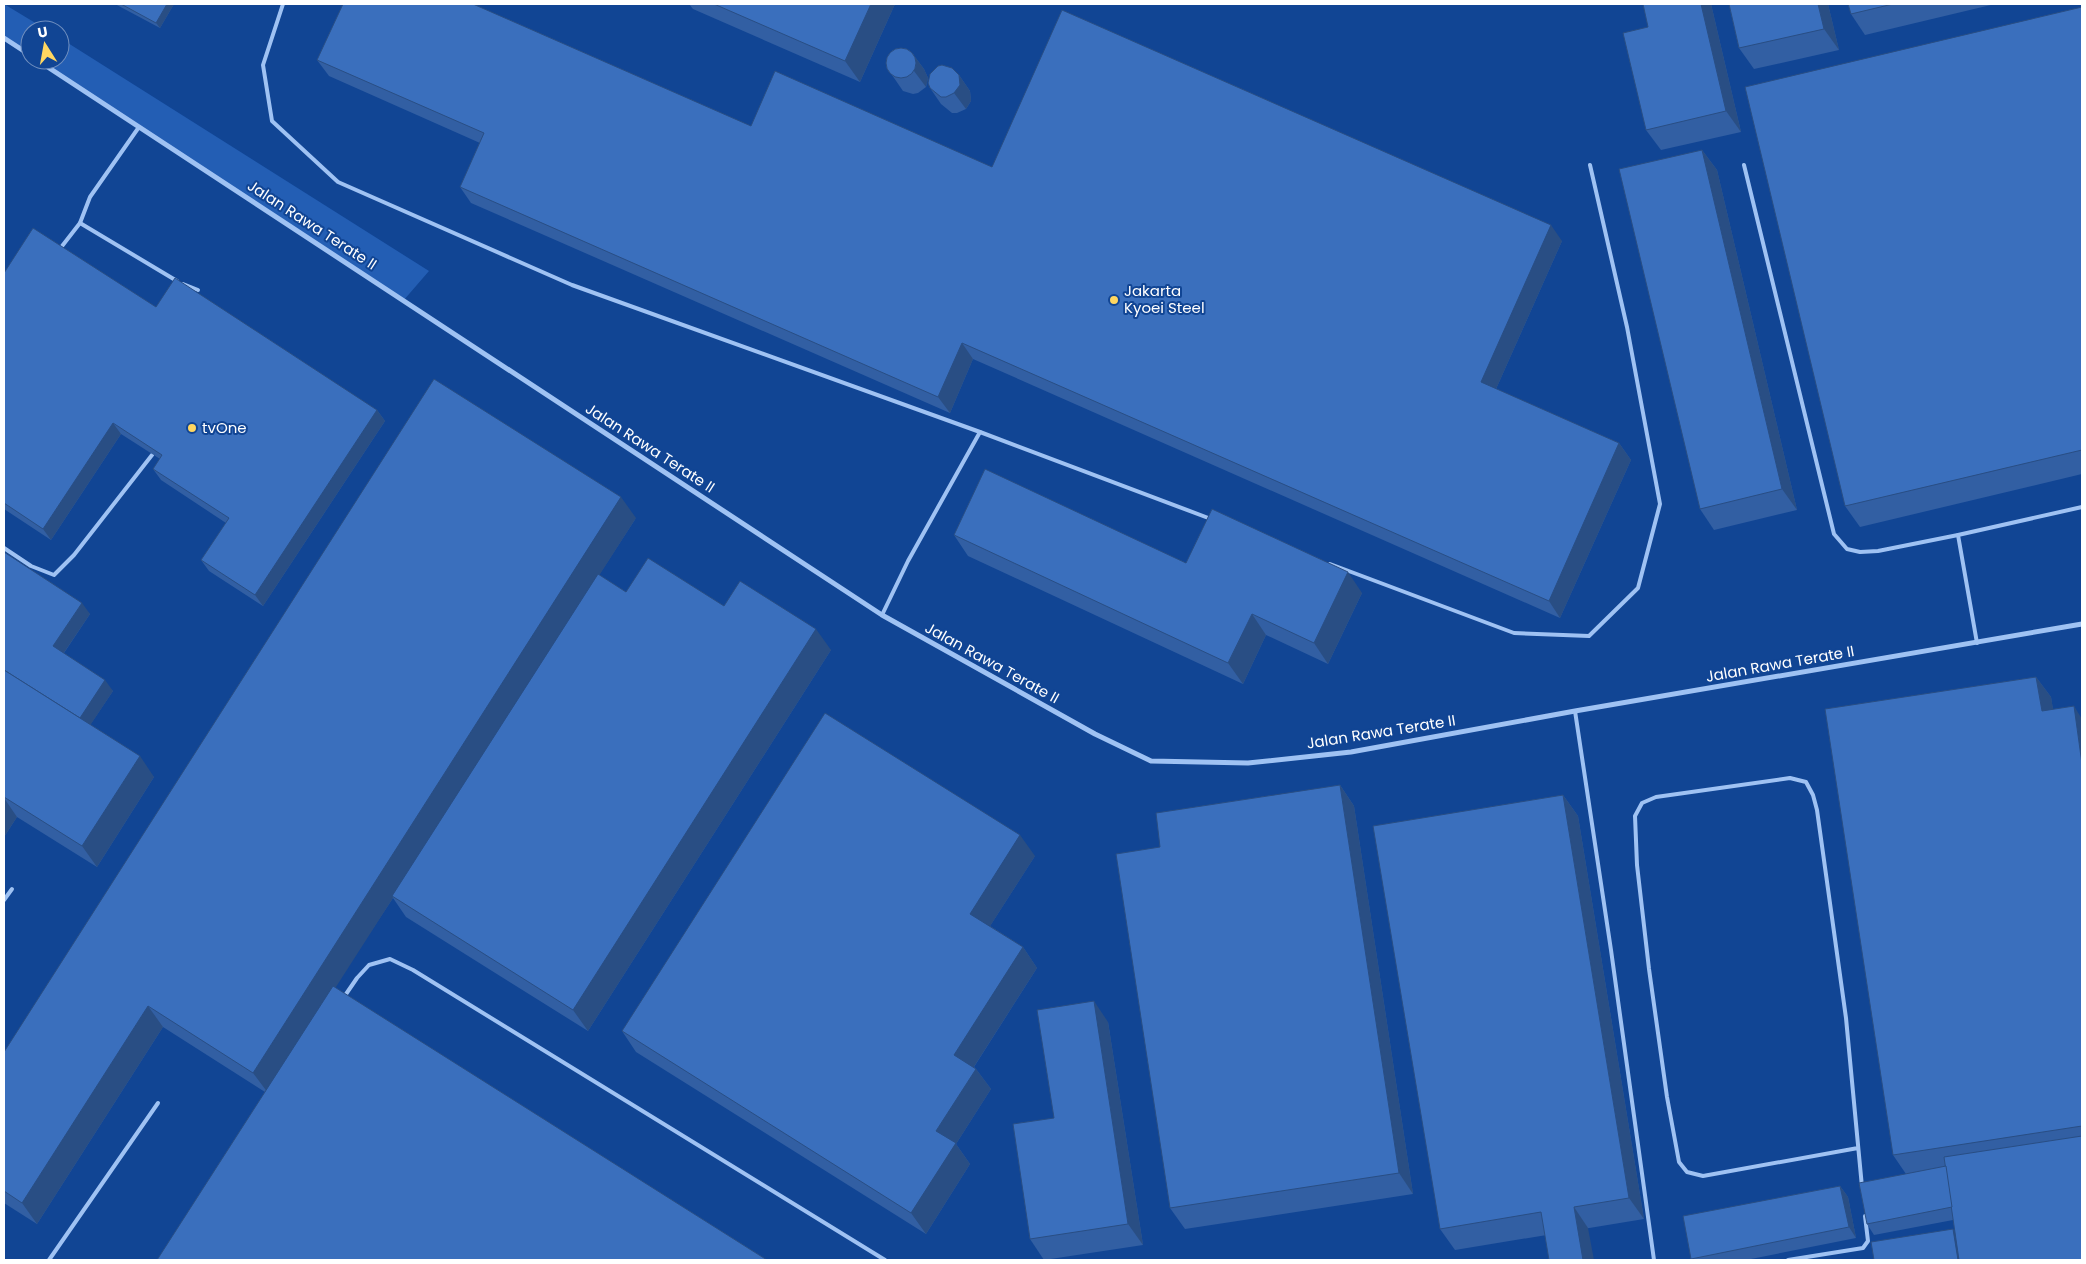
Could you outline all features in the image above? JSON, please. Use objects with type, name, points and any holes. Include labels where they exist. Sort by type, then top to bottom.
[{"type":"street","points":[[4,38],[20,48]]},
{"type":"street","name":"Jalan Rawa Terate II","points":[[52,70],[882,615],[969,666],[1095,734],[1151,761],[1248,763],[1351,752],[1575,711],[2082,624]]},
{"type":"lane","points":[[283,4],[263,65],[272,121],[338,182],[572,285],[980,432],[1220,522]]},
{"type":"lane","points":[[58,250],[80,223],[90,198],[139,127]]},
{"type":"lane","points":[[1744,164],[1834,534],[1847,549],[1860,552],[1878,551],[2082,507]]},
{"type":"lane","points":[[1321,560],[1514,633],[1589,636],[1638,588],[1660,504],[1627,327],[1590,165]]},
{"type":"lane","points":[[80,223],[180,283],[198,290]]},
{"type":"lane","points":[[882,615],[908,561],[980,432]]},
{"type":"lane","points":[[4,548],[31,566],[54,574],[74,556],[152,455]]},
{"type":"lane","points":[[1958,535],[1977,643]]},
{"type":"lane","points":[[1575,711],[1611,950],[1654,1260]]},
{"type":"lane","points":[[1858,1148],[1703,1176],[1687,1172],[1678,1162],[1649,969],[1637,866],[1635,816],[1642,803],[1656,797],[1780,779],[1790,778],[1806,782],[1813,795],[1816,810],[1845,1008],[1863,1194]]},
{"type":"lane","points":[[4,900],[12,889]]},
{"type":"lane","points":[[341,1002],[357,978],[369,965],[390,959],[413,970],[886,1260]]},
{"type":"lane","points":[[49,1260],[158,1103]]},
{"type":"lane","points":[[1788,1260],[1863,1248],[1868,1241],[1865,1213]]},
{"type":"shaded area","points":[[4,4],[30,20],[20,20],[20,48],[4,38]]},
{"type":"shaded area","points":[[70,44],[429,271],[403,301],[53,70],[70,70]]},
{"type":"building","points":[[121,4],[167,4],[156,23]]},
{"type":"building","name":"Jakarta Kyoei Steel","points":[[343,4],[473,4],[751,126],[775,71],[992,167],[1062,10],[1551,225],[1481,382],[1619,443],[1549,601],[962,343],[938,397],[460,187],[484,133],[317,60]]},
{"type":"building","points":[[714,4],[871,4],[845,61]]},
{"type":"building","points":[[1643,4],[1701,4],[1726,111],[1646,130],[1623,33],[1648,27]]},
{"type":"building","points":[[1729,4],[1818,4],[1824,29],[1739,48]]},
{"type":"building","points":[[1848,4],[1893,4],[1851,14]]},
{"type":"building","points":[[2082,7],[2082,450],[1845,506],[1745,87]]},
{"type":"building","points":[[901,48],[911,53],[916,63],[911,73],[901,78],[891,73],[886,63],[891,53]]},
{"type":"building","points":[[942,65],[952,68],[959,75],[960,85],[954,93],[946,97],[941,97],[930,88],[928,83],[930,74],[938,66]]},
{"type":"building","points":[[1702,150],[1782,489],[1700,509],[1619,169]]},
{"type":"building","name":"tvOne","points":[[33,228],[156,307],[175,278],[377,410],[255,595],[201,560],[229,518],[153,469],[162,455],[113,423],[43,529],[4,503],[4,273]]},
{"type":"building","points":[[434,379],[621,497],[253,1073],[148,1006],[22,1203],[4,1191],[4,1052]]},
{"type":"building","points":[[985,469],[1186,563],[1212,509],[1348,572],[1314,643],[1252,614],[1228,663],[954,535]]},
{"type":"building","points":[[4,552],[82,603],[53,646],[105,680],[80,718],[4,670]]},
{"type":"building","points":[[648,558],[724,606],[740,581],[816,629],[573,1010],[392,896],[598,574],[626,592]]},
{"type":"building","points":[[4,670],[140,756],[82,846],[4,797]]},
{"type":"building","points":[[2036,677],[2042,711],[2074,706],[2082,764],[2082,1126],[1893,1155],[1825,709]]},
{"type":"building","points":[[825,713],[1020,835],[970,914],[1023,947],[954,1055],[976,1069],[936,1131],[956,1143],[911,1213],[622,1031]]},
{"type":"building","points":[[1340,785],[1399,1173],[1170,1208],[1116,854],[1160,847],[1156,813]]},
{"type":"building","points":[[1563,795],[1629,1198],[1574,1207],[1583,1260],[1549,1260],[1541,1212],[1440,1229],[1373,826]]},
{"type":"building","points":[[333,986],[767,1260],[157,1260]]},
{"type":"building","points":[[1094,1001],[1128,1224],[1030,1239],[1013,1124],[1054,1118],[1037,1010]]},
{"type":"building","points":[[2082,1136],[2082,1260],[1959,1260],[1944,1157]]},
{"type":"building","points":[[1946,1166],[1952,1207],[1867,1224],[1859,1183]]},
{"type":"building","points":[[1840,1186],[1849,1227],[1691,1259],[1683,1216]]},
{"type":"building","points":[[1953,1229],[1958,1260],[1874,1260],[1871,1242]]},
{"type":"place","name":"Jakarta Kyoei Steel","points":[[1114,300]]},
{"type":"place","name":"tvOne","points":[[192,428]]}]
